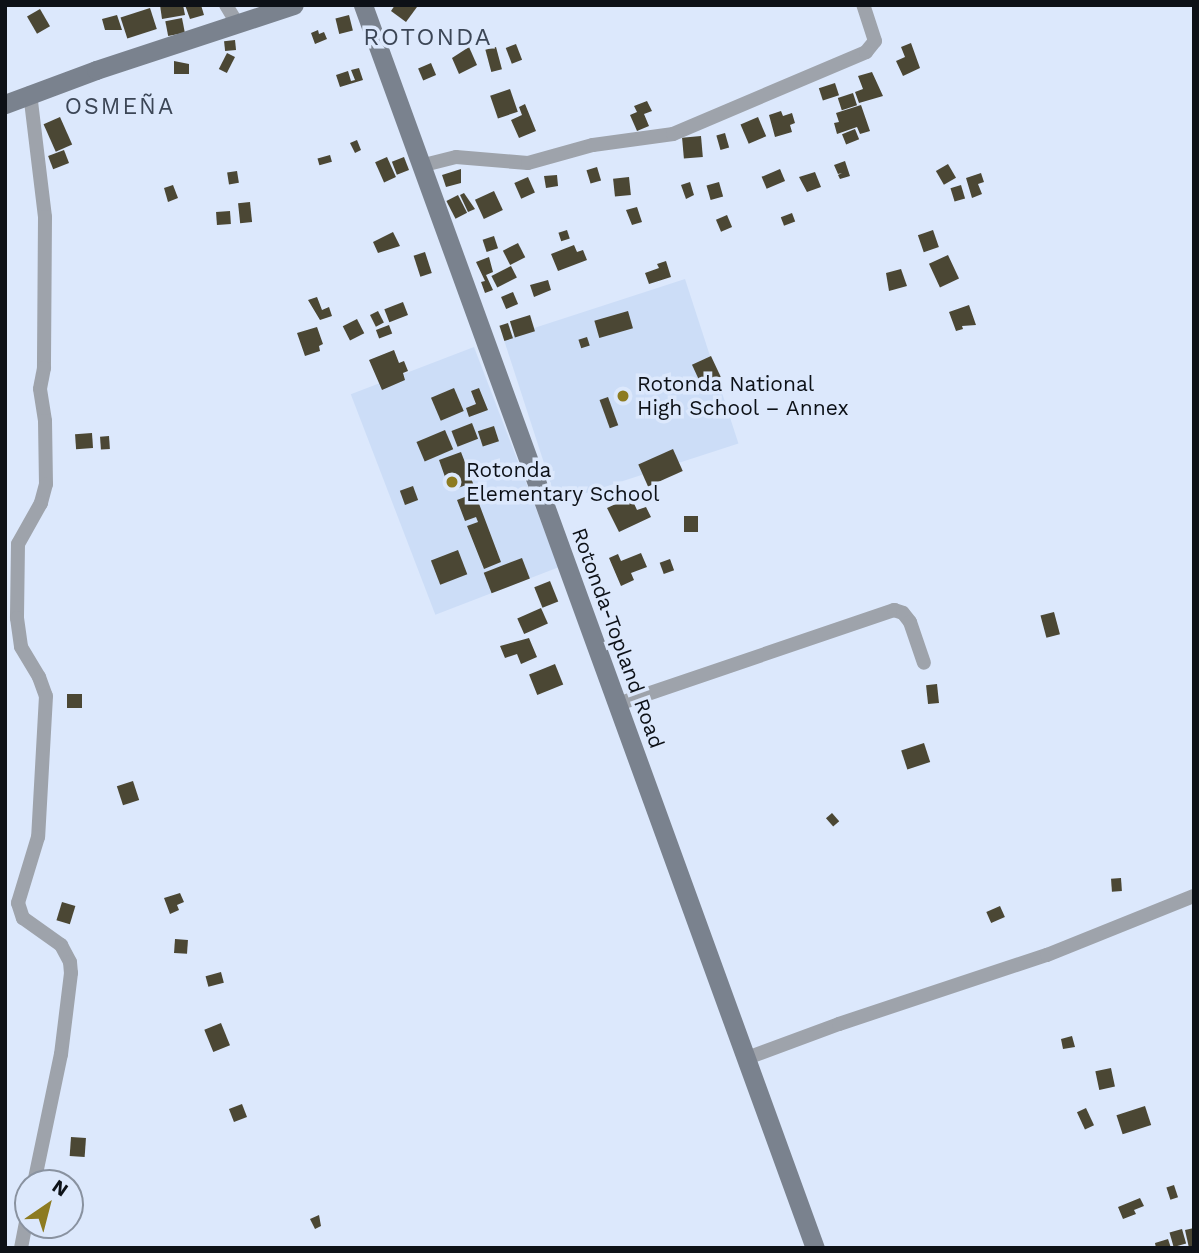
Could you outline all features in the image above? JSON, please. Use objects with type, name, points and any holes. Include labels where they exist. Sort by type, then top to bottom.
[{"type":"main road","points":[[5,104],[30,93],[294,5]]},
{"type":"main road","name":"Rotonda-Topland Road","points":[[363,5],[815,1248]]},
{"type":"street","points":[[226,5],[238,25]]},
{"type":"street","points":[[420,166],[456,156],[528,163],[593,145],[673,134],[866,52],[875,41],[863,5]]},
{"type":"street","points":[[30,93],[45,217],[44,368],[40,389],[45,421],[46,484],[41,503],[18,544],[17,618],[21,647],[44,686],[46,696],[38,838],[18,903],[23,918],[61,945],[70,962],[71,973],[61,1054],[37,1169]]},
{"type":"street","points":[[618,704],[894,610],[904,613],[910,622],[924,663]]},
{"type":"street","points":[[747,1058],[839,1024],[1047,955],[1194,896]]},
{"type":"shaded area","name":"Rotonda National High School – Annex","points":[[685,279],[738,444],[557,503],[503,338]]},
{"type":"shaded area","name":"Rotonda Elementary School","points":[[474,347],[559,567],[435,615],[351,394]]},
{"type":"building","points":[[160,5],[183,5],[185,15],[162,19]]},
{"type":"building","points":[[185,5],[201,5],[204,15],[190,19]]},
{"type":"building","points":[[395,5],[417,7],[406,22],[391,11]]},
{"type":"building","points":[[150,8],[157,29],[127,39],[121,18]]},
{"type":"building","points":[[40,9],[50,26],[37,34],[27,16]]},
{"type":"building","points":[[117,15],[122,30],[105,30],[102,19]]},
{"type":"building","points":[[349,15],[353,31],[339,34],[335,18]]},
{"type":"building","points":[[182,18],[185,33],[168,36],[165,21]]},
{"type":"building","points":[[318,30],[319,34],[324,32],[327,39],[315,44],[311,33]]},
{"type":"building","points":[[235,40],[236,50],[225,51],[224,41]]},
{"type":"building","points":[[911,43],[920,68],[903,76],[896,61],[905,57],[901,47]]},
{"type":"building","points":[[516,44],[522,60],[512,64],[506,48]]},
{"type":"building","points":[[469,47],[477,65],[459,74],[452,58]]},
{"type":"building","points":[[496,47],[502,69],[491,72],[485,50]]},
{"type":"building","points":[[227,53],[235,57],[227,73],[219,69]]},
{"type":"building","points":[[174,61],[189,64],[189,74],[174,74]]},
{"type":"building","points":[[431,63],[436,75],[423,80],[418,68]]},
{"type":"building","points":[[359,68],[363,80],[340,87],[336,75],[348,71],[351,81],[355,80],[351,70]]},
{"type":"building","points":[[872,72],[883,96],[859,103],[855,92],[863,89],[858,76]]},
{"type":"building","points":[[835,83],[839,95],[823,101],[819,88]]},
{"type":"building","points":[[510,89],[518,112],[498,119],[490,96]]},
{"type":"building","points":[[853,93],[857,105],[842,110],[838,98]]},
{"type":"building","points":[[647,101],[652,111],[644,114],[649,126],[637,131],[630,115],[637,112],[634,106]]},
{"type":"building","points":[[525,104],[536,131],[519,138],[511,120],[522,115],[519,107]]},
{"type":"building","points":[[861,105],[870,131],[860,134],[857,127],[837,134],[834,123],[839,122],[836,113]]},
{"type":"building","points":[[781,111],[783,116],[792,113],[795,123],[790,125],[792,132],[775,137],[769,115]]},
{"type":"building","points":[[60,117],[72,144],[56,152],[44,124]]},
{"type":"building","points":[[758,117],[766,136],[749,144],[741,124]]},
{"type":"building","points":[[855,129],[859,139],[846,144],[842,134]]},
{"type":"building","points":[[725,133],[729,147],[720,150],[716,135]]},
{"type":"building","points":[[701,136],[703,157],[684,159],[682,138]]},
{"type":"building","points":[[357,140],[361,150],[355,153],[350,143]]},
{"type":"building","points":[[64,150],[69,163],[53,169],[48,156]]},
{"type":"building","points":[[330,155],[332,162],[319,165],[318,159]]},
{"type":"building","points":[[387,157],[396,177],[384,182],[375,162]]},
{"type":"building","points":[[404,157],[409,170],[397,175],[392,162]]},
{"type":"building","points":[[845,161],[850,176],[840,179],[838,175],[842,173],[838,174],[834,165]]},
{"type":"building","points":[[948,164],[956,178],[944,185],[936,171]]},
{"type":"building","points":[[597,167],[601,180],[591,184],[586,170]]},
{"type":"building","points":[[461,169],[461,183],[446,187],[442,175]]},
{"type":"building","points":[[780,169],[785,181],[767,189],[762,177]]},
{"type":"building","points":[[237,171],[239,183],[229,184],[227,173]]},
{"type":"building","points":[[815,172],[821,187],[807,192],[799,177]]},
{"type":"building","points":[[981,173],[984,182],[978,184],[982,194],[972,198],[966,178]]},
{"type":"building","points":[[557,175],[558,186],[546,188],[544,176]]},
{"type":"building","points":[[528,177],[535,193],[521,199],[514,183]]},
{"type":"building","points":[[629,177],[631,195],[615,197],[613,179]]},
{"type":"building","points":[[690,182],[694,195],[686,199],[681,185]]},
{"type":"building","points":[[719,182],[723,196],[711,200],[707,186]]},
{"type":"building","points":[[173,185],[178,198],[168,202],[164,188]]},
{"type":"building","points":[[961,185],[965,198],[955,202],[950,188]]},
{"type":"building","points":[[494,191],[503,210],[484,219],[475,200]]},
{"type":"building","points":[[464,193],[475,209],[468,212],[460,195]]},
{"type":"building","points":[[458,195],[467,213],[455,219],[446,201]]},
{"type":"building","points":[[250,202],[252,222],[240,223],[238,203]]},
{"type":"building","points":[[637,207],[642,222],[632,225],[626,210]]},
{"type":"building","points":[[230,211],[231,224],[217,225],[216,212]]},
{"type":"building","points":[[792,213],[795,221],[784,226],[781,217]]},
{"type":"building","points":[[727,215],[732,227],[721,232],[716,220]]},
{"type":"building","points":[[567,230],[570,239],[561,241],[558,233]]},
{"type":"building","points":[[933,230],[939,247],[924,252],[918,235]]},
{"type":"building","points":[[393,232],[400,246],[378,253],[373,242]]},
{"type":"building","points":[[494,236],[498,248],[487,252],[483,240]]},
{"type":"building","points":[[518,243],[525,257],[510,265],[503,251]]},
{"type":"building","points":[[574,245],[577,252],[583,250],[587,260],[558,271],[551,254]]},
{"type":"building","points":[[425,252],[432,273],[420,277],[414,256]]},
{"type":"building","points":[[948,255],[959,279],[940,287],[929,264]]},
{"type":"building","points":[[489,257],[493,272],[486,275],[493,290],[485,293],[481,282],[485,281],[476,262]]},
{"type":"building","points":[[666,261],[671,277],[649,284],[645,273],[659,268],[657,264]]},
{"type":"building","points":[[511,266],[517,278],[497,288],[491,276]]},
{"type":"building","points":[[901,269],[907,286],[889,291],[886,273]]},
{"type":"building","points":[[548,280],[551,290],[534,297],[530,285]]},
{"type":"building","points":[[513,292],[518,304],[506,309],[501,297]]},
{"type":"building","points":[[317,297],[322,310],[329,307],[332,316],[320,320],[308,300]]},
{"type":"building","points":[[403,302],[408,315],[389,322],[384,309]]},
{"type":"building","points":[[969,305],[976,325],[962,326],[963,329],[956,331],[949,312]]},
{"type":"building","points":[[378,311],[384,323],[376,327],[370,315]]},
{"type":"building","points":[[628,311],[633,328],[599,338],[594,321]]},
{"type":"building","points":[[530,315],[535,331],[515,337],[510,321]]},
{"type":"building","points":[[357,319],[364,333],[350,341],[343,326]]},
{"type":"building","points":[[508,323],[513,338],[504,341],[499,326]]},
{"type":"building","points":[[389,325],[392,333],[379,338],[376,330]]},
{"type":"building","points":[[317,327],[323,344],[319,346],[320,351],[305,356],[297,333]]},
{"type":"building","points":[[587,337],[590,346],[581,348],[578,340]]},
{"type":"building","points":[[394,350],[399,363],[404,361],[408,371],[403,373],[405,380],[382,390],[369,360]]},
{"type":"building","points":[[711,356],[721,377],[702,386],[692,365]]},
{"type":"building","points":[[454,388],[464,411],[441,421],[431,398]]},
{"type":"building","points":[[479,388],[488,410],[469,417],[466,408],[476,404],[471,391]]},
{"type":"building","points":[[608,397],[618,425],[610,428],[600,400]]},
{"type":"building","points":[[472,423],[478,439],[458,447],[451,431]]},
{"type":"building","points":[[494,426],[499,441],[483,446],[478,431]]},
{"type":"building","points":[[445,430],[453,449],[425,461],[416,442]]},
{"type":"building","points":[[92,433],[93,448],[76,449],[75,434]]},
{"type":"building","points":[[109,436],[110,449],[101,450],[100,437]]},
{"type":"building","points":[[673,449],[683,471],[648,486],[638,464]]},
{"type":"building","points":[[461,452],[476,491],[469,493],[466,485],[450,491],[439,460]]},
{"type":"building","points":[[413,486],[418,500],[405,505],[400,491]]},
{"type":"building","points":[[475,493],[501,562],[484,569],[467,526],[478,522],[476,517],[465,521],[457,500]]},
{"type":"building","points":[[631,497],[637,510],[646,507],[651,517],[619,532],[607,508]]},
{"type":"building","points":[[684,516],[698,516],[698,532],[684,532]]},
{"type":"building","points":[[458,550],[467,574],[440,585],[431,560]]},
{"type":"building","points":[[641,553],[647,567],[631,573],[634,580],[621,586],[609,558],[618,554],[621,561]]},
{"type":"building","points":[[522,558],[530,579],[492,593],[484,573]]},
{"type":"building","points":[[670,559],[674,570],[664,574],[660,563]]},
{"type":"building","points":[[550,581],[558,601],[542,608],[534,587]]},
{"type":"building","points":[[541,608],[548,624],[524,634],[517,619]]},
{"type":"building","points":[[1054,612],[1060,634],[1046,638],[1040,616]]},
{"type":"building","points":[[529,638],[537,657],[521,664],[517,654],[505,658],[500,646]]},
{"type":"building","points":[[555,664],[563,684],[537,695],[529,674]]},
{"type":"building","points":[[937,684],[939,703],[928,704],[926,685]]},
{"type":"building","points":[[67,694],[82,694],[82,708],[67,708]]},
{"type":"building","points":[[924,743],[930,762],[907,769],[901,750]]},
{"type":"building","points":[[133,781],[139,800],[123,805],[117,786]]},
{"type":"building","points":[[832,813],[839,821],[833,827],[826,818]]},
{"type":"building","points":[[1121,878],[1122,891],[1112,892],[1111,879]]},
{"type":"building","points":[[180,893],[184,902],[177,905],[179,910],[170,914],[164,898]]},
{"type":"building","points":[[62,902],[75,906],[70,924],[56,920]]},
{"type":"building","points":[[1000,906],[1005,917],[991,923],[986,912]]},
{"type":"building","points":[[175,939],[188,940],[187,954],[174,953]]},
{"type":"building","points":[[221,972],[224,983],[208,987],[206,976]]},
{"type":"building","points":[[221,1023],[230,1045],[213,1052],[204,1030]]},
{"type":"building","points":[[1072,1036],[1075,1047],[1063,1049],[1061,1039]]},
{"type":"building","points":[[1111,1068],[1115,1087],[1099,1090],[1095,1071]]},
{"type":"building","points":[[242,1104],[247,1117],[234,1122],[229,1109]]},
{"type":"building","points":[[1145,1106],[1151,1125],[1123,1134],[1116,1115]]},
{"type":"building","points":[[1086,1108],[1094,1125],[1085,1129],[1077,1112]]},
{"type":"building","points":[[71,1137],[86,1138],[85,1157],[70,1156]]},
{"type":"building","points":[[1174,1185],[1178,1197],[1170,1200],[1166,1187]]},
{"type":"building","points":[[1140,1198],[1144,1206],[1134,1210],[1136,1214],[1123,1219],[1118,1207]]},
{"type":"building","points":[[319,1215],[321,1226],[315,1229],[310,1219]]},
{"type":"building","points":[[1194,1228],[1194,1248],[1189,1248],[1185,1230]]},
{"type":"building","points":[[1182,1229],[1186,1243],[1174,1247],[1170,1233]]},
{"type":"building","points":[[1168,1239],[1171,1248],[1156,1248],[1155,1243]]},
{"type":"place","name":"Rotonda National High School – Annex","points":[[623,396]]},
{"type":"place","name":"Rotonda Elementary School","points":[[452,482]]},
{"type":"district","name":"ROTONDA","points":[[428,38]]},
{"type":"district","name":"OSMEÑA","points":[[120,107]]}]
